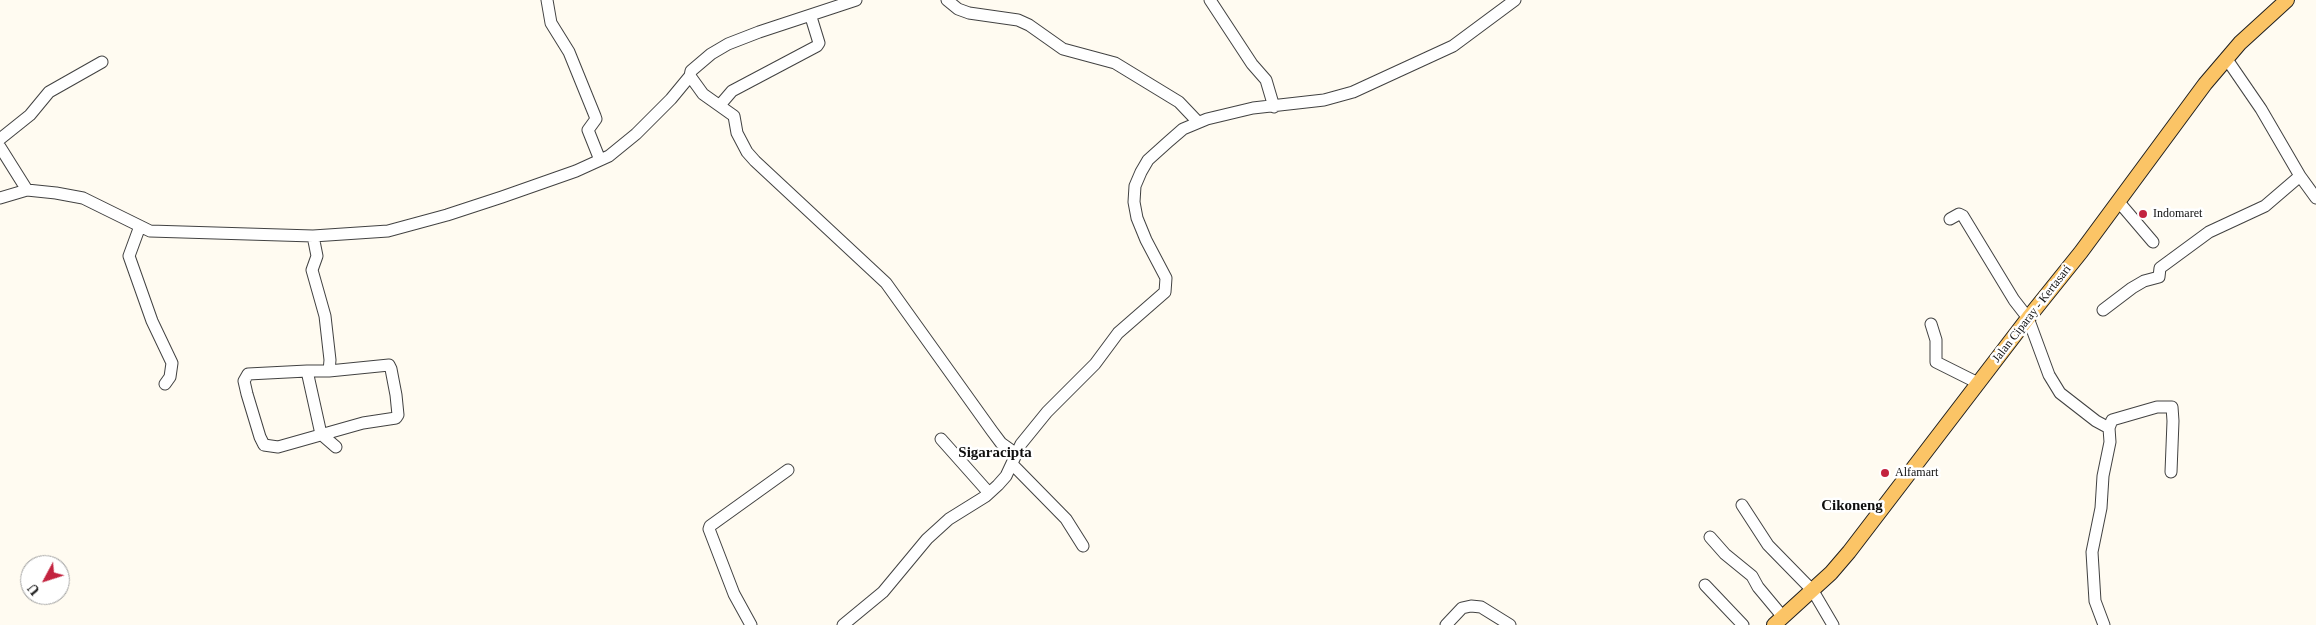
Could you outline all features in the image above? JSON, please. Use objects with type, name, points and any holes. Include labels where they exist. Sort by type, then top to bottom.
[{"type":"main road","name":"Jalan Ciparay - Kertasari","points":[[1779,621],[1849,552],[2028,318],[2081,252],[2226,58],[2287,0]]},
{"type":"street","points":[[547,0],[551,23],[569,52],[596,119],[588,130],[600,160]]},
{"type":"street","points":[[0,198],[27,190],[40,189],[83,198],[150,231],[313,236],[388,231],[438,218],[545,182],[609,156],[636,134],[671,99],[690,76],[691,71],[711,54],[728,44],[856,0]]},
{"type":"street","points":[[947,0],[958,9],[970,13],[1018,20],[1029,25],[1063,49],[1115,62],[1179,102],[1198,122]]},
{"type":"street","points":[[1210,0],[1252,64],[1266,80],[1274,107]]},
{"type":"street","points":[[843,625],[883,592],[926,539],[950,519],[989,493],[1006,476],[1014,458],[1047,412],[1096,364],[1118,333],[1165,292],[1166,278],[1137,218],[1134,202],[1135,186],[1148,160],[1183,130],[1198,122],[1253,108],[1324,100],[1353,92],[1452,46],[1515,0]]},
{"type":"street","points":[[720,104],[732,91],[818,45],[811,17]]},
{"type":"street","points":[[2226,58],[2261,109],[2300,176],[2316,198]]},
{"type":"street","points":[[0,139],[30,115],[49,92],[102,62]]},
{"type":"street","points":[[690,76],[703,94],[720,104],[736,120],[737,132],[747,152],[755,161],[886,283],[992,431],[1066,519],[1083,546]]},
{"type":"street","points":[[0,147],[27,190]]},
{"type":"street","points":[[2102,310],[2144,281],[2159,277],[2160,268],[2216,228],[2265,206],[2300,176]]},
{"type":"street","points":[[2118,201],[2153,242]]},
{"type":"street","points":[[1950,219],[1959,214],[1963,216],[2014,300],[2028,318],[2055,386],[2073,405],[2084,410],[2096,421],[2110,428]]},
{"type":"street","points":[[140,226],[128,256],[152,321],[172,363],[170,377],[166,384]]},
{"type":"street","points":[[313,236],[317,256],[312,270],[325,316],[330,360],[329,371]]},
{"type":"street","points":[[1931,324],[1936,340],[1936,362],[1978,383]]},
{"type":"street","points":[[389,365],[392,369],[398,415],[396,418],[363,423],[278,448],[264,445],[244,381],[248,374],[329,371],[389,365]]},
{"type":"street","points":[[307,371],[321,434],[336,447]]},
{"type":"street","points":[[2104,625],[2095,600],[2092,552],[2101,508],[2103,476],[2110,442],[2111,422],[2115,418],[2157,407],[2172,407],[2171,472]]},
{"type":"street","points":[[941,439],[989,493]]},
{"type":"street","points":[[751,625],[734,594],[713,543],[709,528],[788,470]]},
{"type":"street","points":[[1742,505],[1768,544],[1812,590],[1833,625]]},
{"type":"street","points":[[1710,537],[1725,554],[1752,576],[1779,621]]},
{"type":"street","points":[[1704,585],[1743,625]]},
{"type":"street","points":[[1446,625],[1462,608],[1471,606],[1481,607],[1510,625]]},
{"type":"place","name":"Indomaret","points":[[2143,214]]},
{"type":"place","name":"Alfamart","points":[[1885,473]]},
{"type":"district","name":"Sigaracipta","points":[[995,453]]},
{"type":"district","name":"Cikoneng","points":[[1852,506]]}]
